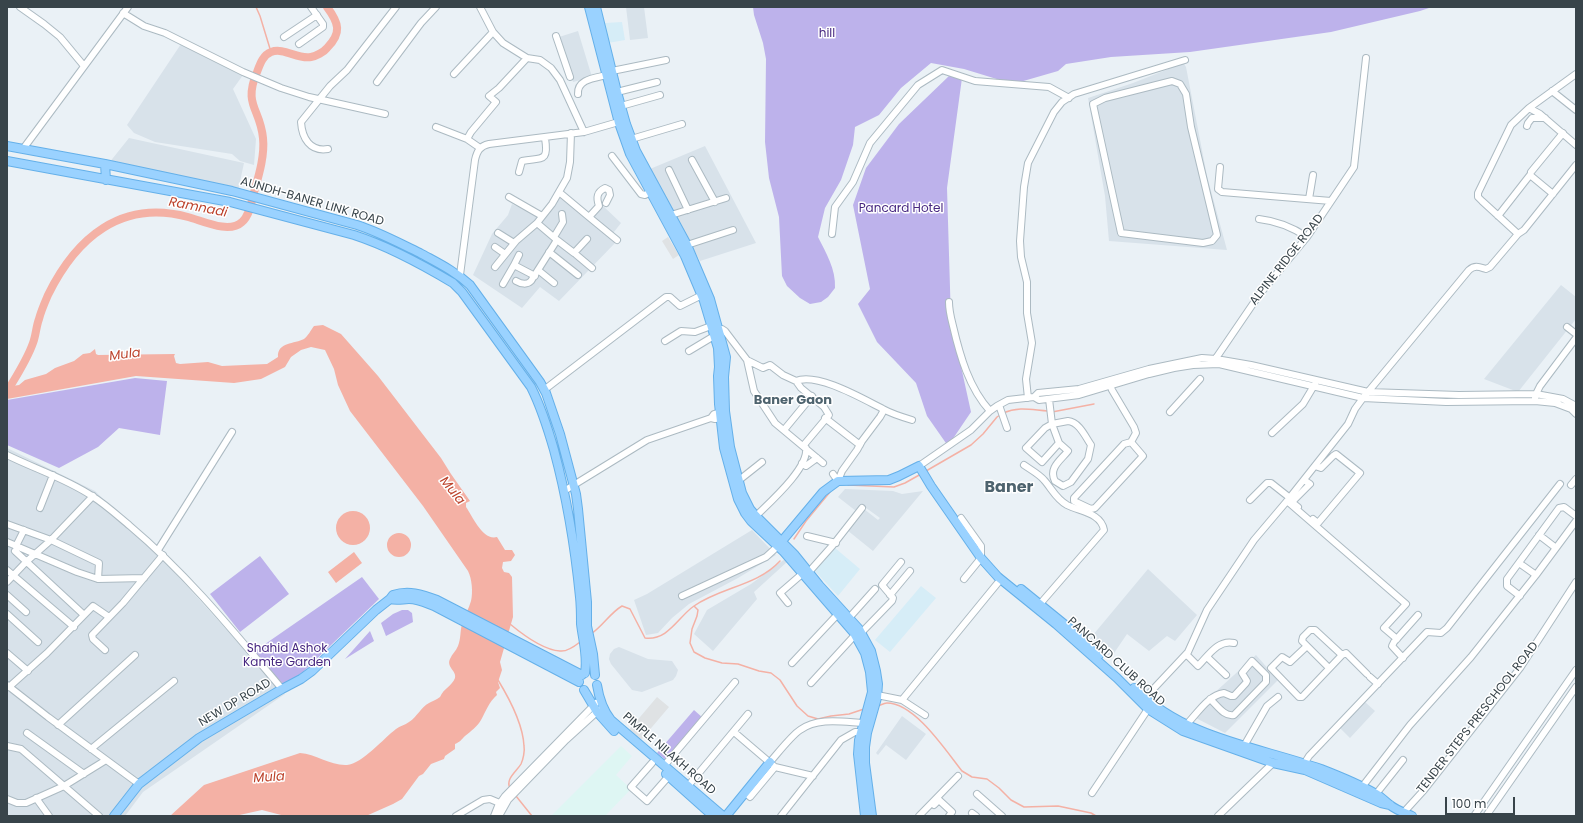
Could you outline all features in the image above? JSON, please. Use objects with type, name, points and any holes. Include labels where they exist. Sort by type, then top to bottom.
[{"type":"main road","points":[[589,7],[617,92],[621,106],[622,121]]},
{"type":"main road","points":[[596,7],[610,73],[622,121],[636,167],[685,256],[702,295],[726,362],[723,415],[724,448],[733,485],[740,504],[751,520],[780,544]]},
{"type":"main road","points":[[628,140],[687,245],[706,288],[714,331]]},
{"type":"main road","name":"AUNDH-BANER LINK ROAD","points":[[7,146],[105,164],[232,191],[376,231],[460,275],[470,285],[532,370],[544,390],[560,434],[574,485],[578,509],[584,600]]},
{"type":"main road","points":[[23,149],[23,164]]},
{"type":"main road","name":"AUNDH-BANER LINK ROAD","points":[[7,161],[230,202],[268,212],[372,241],[453,283],[462,292],[524,376],[534,392],[550,437],[564,491],[584,600]]},
{"type":"main road","points":[[105,164],[106,180]]},
{"type":"main road","points":[[453,283],[460,275]]},
{"type":"main road","points":[[723,415],[738,480],[746,502],[756,516],[805,573],[848,618],[858,634],[863,647],[875,697],[864,747],[872,816]]},
{"type":"main road","points":[[780,544],[835,477],[889,480],[920,467]]},
{"type":"main road","name":"PANCARD CLUB ROAD","points":[[920,467],[946,508],[981,558],[998,576],[1056,624],[1144,703],[1183,731],[1274,763],[1322,769],[1376,794],[1390,805],[1412,816]]},
{"type":"main road","points":[[805,573],[837,615],[858,634]]},
{"type":"main road","name":"PANCARD CLUB ROAD","points":[[998,576],[1001,574],[1040,604],[1085,642],[1144,703],[1153,705],[1186,725],[1304,767],[1381,804],[1390,805]]},
{"type":"main road","name":"NEW DP ROAD","points":[[114,816],[139,784],[199,738],[312,672],[376,610],[397,593],[424,595],[436,603],[566,670],[582,676]]},
{"type":"main road","points":[[584,600],[584,626],[595,675],[598,680],[597,685],[590,691],[584,690],[582,676],[586,664],[588,647]]},
{"type":"main road","points":[[582,676],[589,672],[595,675]]},
{"type":"main road","name":"PIMPLE NILAKH ROAD","points":[[597,685],[598,706],[618,734],[713,816]]},
{"type":"main road","name":"PIMPLE NILAKH ROAD","points":[[584,690],[611,720],[723,816]]},
{"type":"main road","points":[[865,816],[858,763],[858,746],[864,723],[871,711]]},
{"type":"main road","points":[[726,816],[745,792],[773,764]]},
{"type":"street","points":[[20,7],[60,37],[84,66]]},
{"type":"street","points":[[28,13],[33,7]]},
{"type":"street","points":[[23,149],[128,7]]},
{"type":"street","points":[[299,44],[323,27],[323,24],[311,7]]},
{"type":"street","points":[[328,149],[318,149],[308,143],[303,137],[301,122],[347,70],[396,7]]},
{"type":"street","points":[[377,82],[421,23],[436,7]]},
{"type":"street","points":[[480,7],[493,32],[503,43],[527,58],[540,60],[551,68],[560,80],[584,132]]},
{"type":"street","points":[[123,13],[144,26],[165,33],[243,72],[281,88],[320,99],[385,114]]},
{"type":"street","points":[[284,37],[317,15]]},
{"type":"street","points":[[454,74],[493,32]]},
{"type":"street","points":[[556,36],[570,77]]},
{"type":"street","points":[[467,139],[496,102],[489,96],[500,88],[527,58]]},
{"type":"street","name":"ALPINE RIDGE ROAD","points":[[1214,361],[1259,295],[1307,237],[1354,167],[1366,58]]},
{"type":"street","points":[[578,94],[578,87],[581,83],[610,73],[666,60]]},
{"type":"street","points":[[1031,397],[1026,379],[1032,343],[1027,313],[1027,282],[1021,257],[1020,242],[1024,187],[1028,163],[1032,154],[1054,112],[1062,102],[1074,94],[1185,60]]},
{"type":"street","points":[[832,234],[835,207],[853,182],[870,143],[918,85],[942,70],[976,80],[1049,87],[1069,98]]},
{"type":"street","points":[[1518,234],[1478,197],[1478,193],[1511,125],[1529,108],[1576,74]]},
{"type":"street","points":[[1132,77],[1137,90]]},
{"type":"street","points":[[1172,81],[1180,84],[1186,94],[1191,127],[1217,235],[1212,241],[1203,243],[1121,233],[1094,104],[1105,98],[1137,90],[1172,81]]},
{"type":"street","points":[[617,92],[657,82]]},
{"type":"street","points":[[1552,91],[1576,110]]},
{"type":"street","points":[[621,106],[660,95]]},
{"type":"street","points":[[1529,108],[1545,118],[1576,145]]},
{"type":"street","points":[[1527,126],[1532,118],[1545,118]]},
{"type":"street","points":[[460,275],[475,160],[480,148],[489,144],[584,132],[622,121]]},
{"type":"street","points":[[628,140],[682,124]]},
{"type":"street","points":[[436,127],[467,139],[480,148]]},
{"type":"street","points":[[495,267],[514,243],[537,223],[567,178],[570,162],[571,133]]},
{"type":"street","points":[[1532,172],[1563,133]]},
{"type":"street","points":[[519,172],[522,161],[531,161],[542,158],[546,155],[545,138]]},
{"type":"street","points":[[612,156],[640,194],[645,195],[650,192]]},
{"type":"street","points":[[692,160],[715,202]]},
{"type":"street","points":[[1092,793],[1144,703],[1186,654],[1202,625],[1207,610],[1254,540],[1289,499],[1348,424],[1355,409],[1363,398],[1469,270],[1472,267],[1477,266],[1488,268],[1518,234],[1524,230],[1576,165]]},
{"type":"street","points":[[1220,167],[1218,189],[1222,192],[1331,201]]},
{"type":"street","points":[[669,170],[688,210]]},
{"type":"street","points":[[1309,199],[1313,175]]},
{"type":"street","points":[[1498,216],[1530,175],[1553,194]]},
{"type":"street","points":[[589,217],[599,206],[596,198],[597,195],[605,188],[609,190],[610,195],[606,203]]},
{"type":"street","points":[[558,192],[617,240]]},
{"type":"street","points":[[509,197],[542,216]]},
{"type":"street","points":[[671,215],[726,198]]},
{"type":"street","points":[[516,281],[523,284],[528,283],[536,273],[550,252],[556,239],[563,222],[562,214]]},
{"type":"street","points":[[1259,219],[1270,220],[1282,224],[1307,237]]},
{"type":"street","points":[[537,223],[592,268]]},
{"type":"street","points":[[687,245],[733,230]]},
{"type":"street","points":[[498,232],[514,243]]},
{"type":"street","points":[[573,252],[576,252],[587,239]]},
{"type":"street","points":[[494,247],[506,254]]},
{"type":"street","points":[[550,252],[578,275]]},
{"type":"street","points":[[503,284],[519,255]]},
{"type":"street","points":[[514,265],[536,273],[554,283]]},
{"type":"street","points":[[544,390],[666,297],[670,297],[680,306],[702,295]]},
{"type":"street","points":[[949,302],[949,310],[956,341],[963,362],[977,394],[990,411]]},
{"type":"street","points":[[1567,327],[1576,334]]},
{"type":"street","points":[[665,341],[681,331],[695,332],[722,329],[726,331],[747,360],[752,385],[756,396],[775,423],[823,463]]},
{"type":"street","points":[[689,352],[714,331]]},
{"type":"street","points":[[1535,401],[1536,394],[1576,338]]},
{"type":"street","points":[[1031,397],[1039,400],[1079,395],[1149,369],[1202,358],[1251,366],[1363,398],[1446,402],[1535,401],[1555,403],[1571,409],[1576,414]]},
{"type":"street","points":[[747,360],[763,368],[770,365],[783,375],[796,381],[801,388],[824,407],[829,415],[825,418],[804,447]]},
{"type":"street","points":[[796,381],[802,378],[852,392],[884,410],[912,420]]},
{"type":"street","points":[[1170,412],[1200,379]]},
{"type":"street","points":[[1007,428],[1002,411],[1008,400],[1031,397],[1038,393],[1079,389],[1109,383]]},
{"type":"street","points":[[1109,383],[1136,433],[1131,442],[1124,444],[1074,498],[1074,501],[1091,509],[1095,508],[1143,456],[1131,442]]},
{"type":"street","points":[[1314,384],[1368,392],[1459,395],[1536,394],[1563,399],[1576,406]]},
{"type":"street","points":[[1272,433],[1303,404],[1314,384]]},
{"type":"street","points":[[784,430],[812,396]]},
{"type":"street","points":[[1049,399],[1052,424],[1059,443],[1068,451],[1054,466],[1052,476],[1054,480],[1064,486],[1072,482],[1088,459],[1091,445],[1077,424],[1072,421],[1052,424],[1045,428],[1026,448],[1042,462],[1059,443]]},
{"type":"street","points":[[835,477],[842,471],[884,410]]},
{"type":"street","points":[[920,467],[971,430],[990,411],[1002,411]]},
{"type":"street","points":[[564,491],[647,440],[711,418],[715,419],[723,415]]},
{"type":"street","points":[[825,418],[860,445]]},
{"type":"street","points":[[158,550],[232,432]]},
{"type":"street","points":[[756,516],[787,485],[806,455],[804,447]]},
{"type":"street","points":[[1304,480],[1310,484],[1293,502],[1318,523],[1360,473],[1336,454],[1321,468],[1315,466]]},
{"type":"street","points":[[7,455],[53,475],[93,496],[158,550],[217,613],[282,689]]},
{"type":"street","points":[[802,463],[808,466],[818,458]]},
{"type":"street","points":[[738,480],[762,462]]},
{"type":"street","points":[[1024,465],[1044,480],[1060,501],[1095,516],[1100,520],[1104,530],[1040,604]]},
{"type":"street","points":[[40,508],[53,475]]},
{"type":"street","points":[[1571,485],[1576,479]]},
{"type":"street","points":[[1250,500],[1267,483],[1271,484],[1406,604],[1384,628],[1396,639]]},
{"type":"street","points":[[1304,767],[1309,756],[1427,632],[1441,633],[1447,628],[1560,484]]},
{"type":"street","points":[[7,582],[26,562],[51,540],[93,496]]},
{"type":"street","points":[[1520,596],[1507,586],[1506,583],[1519,563],[1561,507],[1564,507],[1576,516]]},
{"type":"street","points":[[788,603],[780,593],[805,573],[836,543],[862,508]]},
{"type":"street","points":[[961,518],[979,541],[981,546],[981,558],[964,580]]},
{"type":"street","points":[[1362,787],[1410,725],[1471,657],[1520,596],[1576,521]]},
{"type":"street","points":[[7,524],[51,540],[99,563],[98,579]]},
{"type":"street","points":[[16,548],[24,530]]},
{"type":"street","points":[[1539,535],[1556,548]]},
{"type":"street","points":[[807,536],[836,543]]},
{"type":"street","points":[[7,542],[16,548],[36,554],[77,572],[98,579],[144,578]]},
{"type":"street","points":[[682,596],[766,557],[780,544]]},
{"type":"street","points":[[16,548],[26,562],[84,615]]},
{"type":"street","points":[[105,650],[91,636],[163,555]]},
{"type":"street","points":[[810,682],[892,601],[893,598],[882,587],[882,584],[901,562]]},
{"type":"street","points":[[1519,563],[1536,575]]},
{"type":"street","points":[[7,570],[74,627]]},
{"type":"street","points":[[890,595],[910,571]]},
{"type":"street","points":[[902,700],[998,576]]},
{"type":"street","name":"TENDER STEPS PRESCHOOL ROAD","points":[[1404,812],[1424,790],[1520,668],[1576,582]]},
{"type":"street","points":[[848,618],[875,589]]},
{"type":"street","points":[[7,595],[26,612]]},
{"type":"street","points":[[108,617],[93,606],[74,627],[28,671],[8,686],[106,760],[117,765],[139,784]]},
{"type":"street","points":[[7,614],[38,642]]},
{"type":"street","points":[[792,663],[837,615]]},
{"type":"street","points":[[1403,658],[1392,646],[1396,639],[1418,615]]},
{"type":"street","points":[[1330,668],[1307,646],[1302,639],[1313,629],[1342,655]]},
{"type":"street","points":[[1186,654],[1198,667],[1217,646],[1224,642],[1234,643]]},
{"type":"street","points":[[1307,646],[1290,662],[1284,658],[1280,658],[1271,668],[1272,671],[1299,697],[1302,697],[1342,655],[1346,653],[1378,684]]},
{"type":"street","points":[[7,654],[28,671]]},
{"type":"street","points":[[58,725],[135,655]]},
{"type":"street","points":[[1207,657],[1226,675]]},
{"type":"street","points":[[1186,725],[1210,699],[1224,693],[1231,696],[1236,695],[1247,681],[1242,673],[1252,661],[1266,675],[1266,682],[1234,715],[1230,716],[1226,714],[1210,699]]},
{"type":"street","points":[[1474,816],[1576,670]]},
{"type":"street","points":[[92,749],[174,681]]},
{"type":"street","points":[[664,766],[735,682]]},
{"type":"street","points":[[1486,816],[1576,686]]},
{"type":"street","points":[[1244,746],[1267,706],[1278,696]]},
{"type":"street","points":[[875,697],[902,700],[925,715]]},
{"type":"street","points":[[494,816],[504,803],[598,706]]},
{"type":"street","points":[[499,816],[511,789],[598,706]]},
{"type":"street","points":[[688,786],[748,714]]},
{"type":"street","points":[[773,764],[800,730],[812,724],[827,721],[864,723]]},
{"type":"street","points":[[734,732],[773,764],[813,776]]},
{"type":"street","points":[[781,816],[840,740],[855,732],[861,732]]},
{"type":"street","points":[[27,733],[84,774]]},
{"type":"street","points":[[7,746],[21,749],[99,816]]},
{"type":"street","points":[[1518,753],[1526,759]]},
{"type":"street","points":[[7,799],[17,804],[26,803],[64,786],[106,760]]},
{"type":"street","points":[[1376,794],[1403,760]]},
{"type":"street","points":[[652,763],[631,787],[648,801],[668,777]]},
{"type":"street","points":[[1218,816],[1274,763]]},
{"type":"street","points":[[922,815],[958,776]]},
{"type":"street","points":[[977,794],[1002,816]]},
{"type":"street","points":[[36,798],[49,816]]},
{"type":"street","points":[[456,816],[483,800],[490,799],[504,803]]},
{"type":"street","points":[[922,815],[939,800],[952,812],[949,816]]},
{"type":"shaded area","points":[[626,7],[644,7],[648,38],[630,40]]},
{"type":"shaded area","points":[[622,22],[625,40],[608,43],[605,23]]},
{"type":"shaded area","points":[[578,31],[592,77],[573,82],[559,37]]},
{"type":"shaded area","points":[[181,44],[243,75],[233,89],[256,139],[254,165],[240,161],[232,154],[155,142],[134,133],[127,125]]},
{"type":"shaded area","points":[[1184,64],[1186,67],[1207,176],[1227,250],[1109,241],[1105,196],[1088,98],[1133,83]]},
{"type":"shaded area","points":[[129,138],[244,163],[238,191],[109,163]]},
{"type":"shaded area","points":[[705,146],[756,243],[700,261],[650,169]]},
{"type":"shaded area","points":[[561,195],[591,217],[602,205],[621,223],[610,237],[615,243],[559,301],[540,287],[522,308],[473,275],[492,234],[508,215],[512,204],[539,216]]},
{"type":"shaded area","points":[[668,237],[679,255],[673,259],[662,241]]},
{"type":"shaded area","points":[[1561,285],[1576,297],[1576,319],[1518,392],[1484,379]]},
{"type":"shaded area","points":[[7,448],[95,491],[156,552],[285,694],[143,792],[125,816],[7,816]]},
{"type":"shaded area","points":[[845,489],[893,491],[902,494],[923,491],[873,551],[847,530],[864,509],[878,520],[880,518],[862,505],[856,511],[838,497]]},
{"type":"shaded area","points":[[752,530],[776,555],[738,578],[689,604],[672,618],[658,633],[646,635],[634,600],[647,594]]},
{"type":"shaded area","points":[[835,548],[860,569],[838,596],[814,570]]},
{"type":"shaded area","points":[[785,559],[787,562],[754,592],[757,599],[713,651],[694,634],[707,610],[751,584]]},
{"type":"shaded area","points":[[1148,569],[1197,615],[1175,641],[1167,636],[1149,651],[1127,634],[1110,659],[1088,641]]},
{"type":"shaded area","points":[[921,586],[936,598],[890,652],[875,640]]},
{"type":"shaded area","points":[[619,647],[648,659],[672,661],[678,670],[676,676],[673,680],[642,692],[632,690],[611,664],[609,659],[610,654],[614,649]]},
{"type":"shaded area","points":[[1256,655],[1278,680],[1225,733],[1190,715]]},
{"type":"shaded area","points":[[657,697],[669,707],[641,740],[629,730]]},
{"type":"shaded area","points":[[1365,702],[1375,711],[1350,738],[1340,728]]},
{"type":"shaded area","points":[[902,716],[926,734],[906,760],[886,745],[878,755],[876,753]]},
{"type":"shaded area","points":[[621,746],[632,756],[616,775],[631,789],[605,816],[551,816]]},
{"type":"green space","name":"hill","points":[[753,7],[1432,7],[1331,32],[1190,52],[1111,57],[1066,64],[1058,71],[1013,84],[964,69],[931,63],[901,88],[879,115],[855,127],[853,145],[841,180],[825,208],[818,237],[834,274],[835,288],[828,297],[821,302],[810,304],[800,298],[787,286],[782,276],[779,217],[769,178],[765,142],[766,59]]},
{"type":"green space","name":"Pancard Hotel","points":[[949,76],[962,78],[947,188],[951,321],[971,412],[948,446],[927,416],[916,383],[877,342],[858,304],[870,289],[853,205],[866,168],[899,124]]},
{"type":"green space","points":[[135,378],[167,381],[160,435],[119,428],[98,447],[59,468],[7,445],[7,400]]},
{"type":"green space","points":[[260,556],[289,594],[240,632],[210,594]]},
{"type":"green space","name":"Shahid Ashok Kamte Garden","points":[[362,577],[379,599],[303,672],[283,686],[255,651]]},
{"type":"green space","points":[[402,610],[408,610],[412,613],[413,622],[386,636],[381,623],[393,614]]},
{"type":"green space","points":[[370,631],[374,641],[345,659]]},
{"type":"green space","points":[[694,710],[703,718],[667,761],[657,753]]},
{"type":"water","name":"Mula","points":[[323,325],[341,334],[378,376],[441,458],[470,501],[466,503],[466,507],[483,532],[492,537],[497,537],[505,550],[512,550],[515,555],[511,561],[503,562],[502,568],[504,572],[509,573],[512,577],[513,617],[500,662],[502,670],[498,682],[500,688],[496,692],[497,695],[474,729],[455,744],[455,749],[445,756],[444,759],[431,764],[423,774],[419,776],[402,799],[366,816],[285,816],[262,810],[235,816],[170,816],[204,785],[300,753],[312,755],[335,764],[353,764],[366,756],[396,729],[412,720],[426,705],[440,697],[455,678],[449,662],[460,641],[462,624],[471,601],[472,586],[468,571],[423,506],[350,411],[338,385],[334,369],[325,350],[311,347],[301,350],[291,357],[285,367],[261,379],[234,383],[136,376],[7,399],[7,387],[19,385],[25,380],[46,374],[55,368],[74,361],[83,354],[90,353],[95,349],[96,354],[98,355],[175,354],[174,356],[176,363],[180,364],[208,362],[222,366],[267,364],[278,357],[278,352],[283,346],[304,339],[314,326]]},
{"type":"water","points":[[353,511],[365,516],[370,528],[365,540],[353,545],[341,540],[336,528],[341,516]]},
{"type":"water","points":[[399,533],[404,534],[410,540],[410,550],[404,556],[399,557],[394,556],[388,550],[387,545],[388,540],[394,534]]},
{"type":"water","points":[[354,552],[362,563],[336,583],[328,572]]},
{"type":"waterway","points":[[256,7],[271,52]]},
{"type":"waterway","name":"Ramnadi","points":[[8,390],[31,349],[43,307],[59,275],[72,256],[103,228],[122,219],[142,214],[164,213],[188,217],[208,224],[223,227],[237,225],[244,220],[250,207],[261,167],[263,153],[261,128],[252,99],[253,83],[258,69],[264,58],[271,52],[281,51],[301,57],[311,57],[326,49],[332,43],[337,33],[336,23],[327,7]]},
{"type":"waterway","points":[[1052,412],[1094,404]]},
{"type":"waterway","points":[[1003,413],[1020,409],[1048,411]]},
{"type":"waterway","points":[[926,471],[971,445],[1000,415]]},
{"type":"waterway","points":[[848,485],[894,487],[921,474]]},
{"type":"waterway","points":[[794,539],[806,521],[830,492]]},
{"type":"waterway","points":[[591,634],[622,606],[630,609],[645,638],[660,636],[694,606],[716,594],[761,576],[780,561]]},
{"type":"waterway","points":[[694,606],[698,610],[692,629],[690,643],[694,652],[705,658],[722,663],[738,664],[759,671],[771,673],[780,680],[797,706],[808,716],[818,719],[849,714],[864,709]]},
{"type":"waterway","points":[[510,624],[534,641],[554,650],[565,651],[580,642]]},
{"type":"waterway","points":[[498,680],[511,703],[523,738],[524,755],[521,764],[510,778],[510,788]]},
{"type":"waterway","points":[[878,706],[887,703],[898,705],[908,711],[919,719],[939,741],[962,771],[972,777],[987,779],[1011,800],[1024,807],[1058,806],[1091,813],[1096,816]]},
{"type":"waterway","points":[[516,796],[532,816]]},
{"type":"district","name":"Baner Gaon","points":[[793,401]]},
{"type":"district","name":"Baner","points":[[1009,488]]}]
